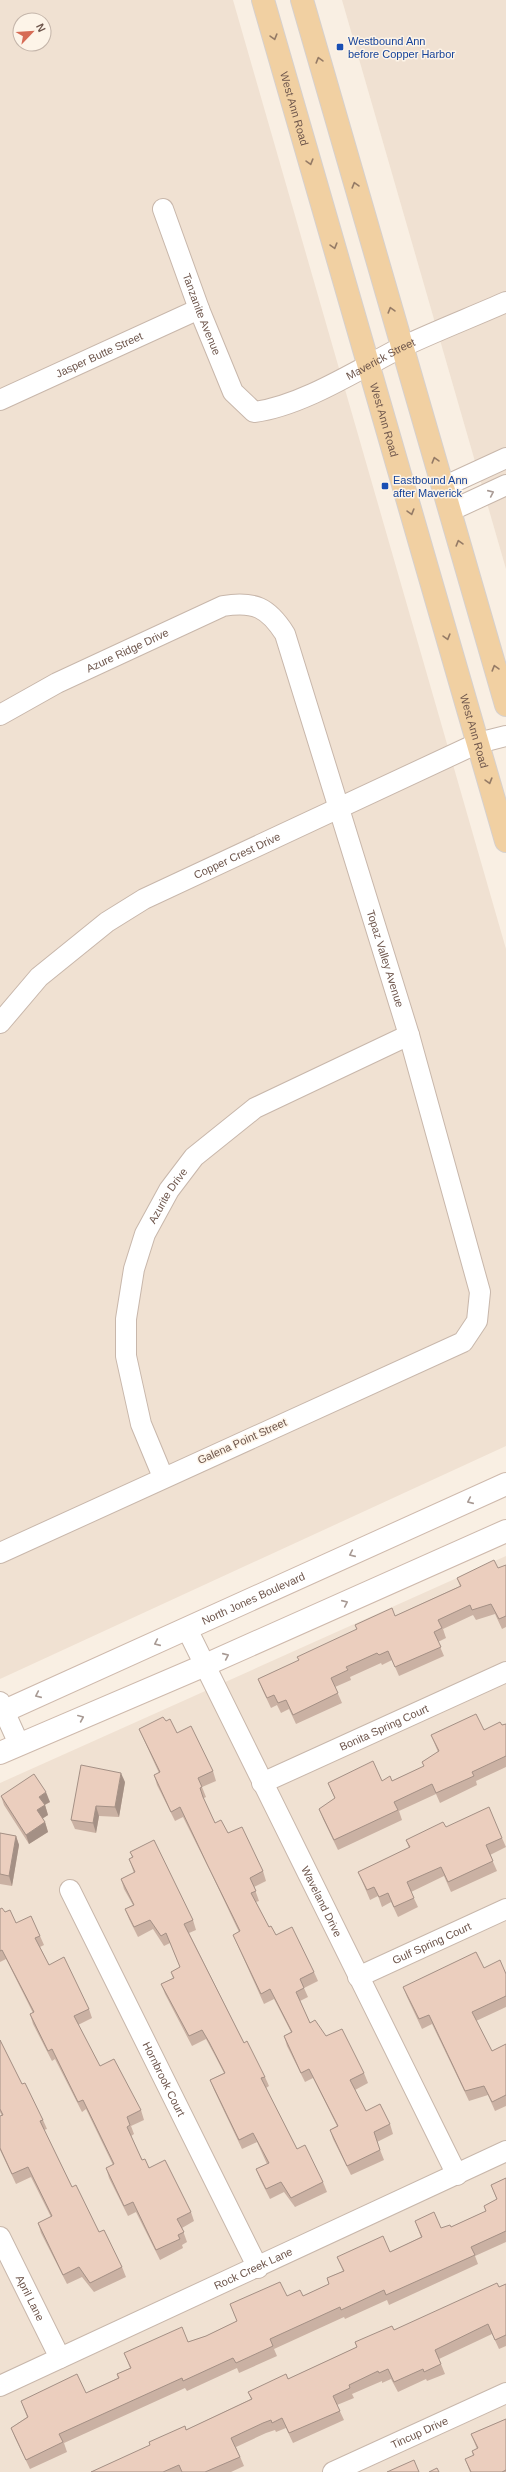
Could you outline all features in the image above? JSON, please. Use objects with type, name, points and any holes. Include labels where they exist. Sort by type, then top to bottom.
[{"type":"main road","name":"West Ann Road","points":[[263,0],[506,840]]},
{"type":"main road","points":[[302,0],[506,705]]},
{"type":"main road","name":"North Jones Boulevard","points":[[1,1709],[187,1629],[506,1484]]},
{"type":"main road","points":[[10,1749],[203,1666],[506,1531]]},
{"type":"street","name":"Tanzanite Avenue","points":[[163,208],[199,309],[233,392],[254,412]]},
{"type":"street","name":"Maverick Street","points":[[254,412],[273,410],[369,367],[402,347],[506,302]]},
{"type":"street","name":"Jasper Butte Street","points":[[0,400],[199,309]]},
{"type":"street","points":[[443,486],[506,458]]},
{"type":"street","points":[[450,511],[506,486]]},
{"type":"street","name":"Azure Ridge Drive","points":[[0,715],[57,683],[223,606],[243,603],[261,608]]},
{"type":"street","name":"Topaz Valley Avenue","points":[[261,608],[276,618],[285,634],[409,1035],[480,1292],[477,1321]]},
{"type":"street","name":"Copper Crest Drive","points":[[0,1023],[39,977],[107,922],[144,898],[478,743],[506,736]]},
{"type":"street","name":"Azurite Drive","points":[[163,1477],[141,1424],[126,1356],[126,1320],[136,1262],[145,1234],[169,1190],[194,1157],[255,1108],[409,1035]]},
{"type":"street","name":"Galena Point Street","points":[[0,1553],[163,1477],[463,1342],[477,1321]]},
{"type":"street","name":"Waveland Drive","points":[[187,1629],[203,1666],[457,2175]]},
{"type":"street","name":"Bonita Spring Court","points":[[262,1783],[506,1672]]},
{"type":"street","points":[[1,1709],[10,1749]]},
{"type":"street","name":"Hornbrook Court","points":[[70,1890],[258,2268]]},
{"type":"street","name":"Gulf Spring Court","points":[[358,1977],[506,1909]]},
{"type":"street","name":"Rock Creek Lane","points":[[0,2386],[258,2268],[506,2151]]},
{"type":"street","name":"April Lane","points":[[0,2237],[60,2358]]},
{"type":"street","name":"Tincup Drive","points":[[333,2472],[506,2392]]},
{"type":"shaded area","points":[[0,0],[233,0],[506,949],[506,1446],[0,1679]]},
{"type":"shaded area","points":[[342,0],[506,0],[506,569]]},
{"type":"shaded area","points":[[506,1556],[506,2472],[0,2472],[0,1783]]},
{"type":"building","points":[[494,1560],[498,1568],[506,1565],[506,1616],[499,1619],[491,1604],[472,1610],[470,1605],[438,1620],[442,1628],[434,1632],[441,1647],[395,1667],[388,1651],[379,1655],[377,1653],[346,1667],[348,1670],[331,1678],[338,1693],[293,1715],[286,1700],[278,1703],[274,1695],[267,1698],[258,1679],[299,1660],[297,1657],[357,1629],[355,1625],[392,1608],[395,1616],[461,1586],[457,1578]]},
{"type":"building","points":[[476,1714],[484,1730],[500,1722],[502,1725],[506,1724],[506,1756],[472,1772],[474,1776],[436,1793],[432,1784],[394,1802],[398,1810],[334,1840],[319,1809],[335,1798],[328,1783],[373,1761],[382,1781],[390,1776],[392,1781],[424,1766],[422,1762],[439,1751],[431,1735]]},
{"type":"building","points":[[163,1717],[166,1721],[170,1719],[177,1733],[191,1726],[213,1771],[198,1778],[202,1787],[200,1788],[203,1797],[215,1823],[221,1820],[228,1833],[242,1827],[263,1871],[250,1878],[256,1891],[251,1893],[269,1927],[271,1926],[276,1935],[292,1927],[314,1972],[300,1979],[304,1988],[296,1992],[310,2023],[315,2020],[326,2036],[342,2029],[364,2073],[350,2080],[366,2111],[380,2104],[390,2124],[374,2132],[380,2150],[347,2166],[330,2130],[338,2126],[309,2069],[301,2073],[284,2036],[292,2032],[270,1989],[261,1994],[233,1935],[240,1931],[180,1807],[171,1812],[154,1775],[160,1772],[139,1729]]},
{"type":"building","points":[[81,1765],[121,1773],[115,1807],[96,1806],[93,1823],[71,1820]]},
{"type":"building","points":[[34,1774],[46,1792],[39,1797],[45,1805],[37,1810],[45,1822],[26,1835],[1,1796]]},
{"type":"building","points":[[489,1807],[502,1838],[486,1845],[493,1861],[448,1882],[441,1867],[407,1882],[414,1898],[394,1907],[388,1893],[379,1897],[374,1887],[367,1890],[358,1872],[410,1847],[406,1840],[443,1822],[446,1827]]},
{"type":"building","points":[[0,1833],[16,1836],[9,1876],[0,1874]]},
{"type":"building","points":[[154,1840],[193,1920],[184,1924],[244,2043],[247,2041],[265,2077],[261,2078],[297,2149],[305,2145],[323,2182],[291,2198],[281,2182],[266,2189],[256,2169],[269,2163],[253,2133],[239,2140],[210,2080],[225,2073],[202,2030],[189,2036],[161,1984],[174,1978],[171,1972],[180,1967],[166,1933],[161,1936],[150,1920],[134,1927],[125,1909],[134,1905],[121,1879],[135,1872],[129,1859],[133,1857],[130,1852]]},
{"type":"building","points":[[2,1908],[5,1912],[10,1910],[16,1923],[31,1916],[40,1936],[35,1938],[49,1965],[64,1957],[89,2009],[74,2016],[100,2066],[114,2059],[141,2110],[127,2117],[130,2125],[127,2127],[142,2160],[145,2159],[149,2168],[165,2160],[191,2212],[177,2219],[184,2232],[178,2235],[180,2239],[156,2250],[133,2202],[124,2206],[106,2168],[114,2164],[83,2100],[78,2102],[52,2049],[48,2051],[30,2014],[34,2012],[2,1950],[0,1951],[0,1909]]},
{"type":"building","points":[[476,1952],[484,1968],[500,1960],[506,1974],[506,1996],[472,2012],[492,2051],[506,2044],[506,2095],[492,2102],[484,2086],[465,2091],[429,2015],[419,2019],[403,1987]]},
{"type":"building","points":[[0,2040],[22,2084],[25,2083],[43,2120],[40,2121],[72,2187],[76,2185],[99,2232],[104,2230],[122,2267],[90,2283],[79,2267],[63,2275],[38,2223],[52,2216],[28,2167],[12,2174],[0,2148],[0,2116],[3,2115],[0,2109]]},
{"type":"building","points":[[506,2178],[506,2231],[471,2247],[475,2255],[386,2295],[384,2290],[341,2310],[340,2307],[270,2339],[273,2346],[236,2363],[233,2358],[183,2381],[182,2378],[59,2434],[63,2442],[26,2460],[11,2428],[28,2417],[21,2401],[77,2374],[86,2393],[119,2378],[117,2374],[131,2368],[124,2353],[182,2327],[188,2342],[206,2336],[237,2321],[230,2304],[280,2282],[287,2296],[300,2290],[303,2296],[329,2284],[327,2278],[344,2271],[337,2257],[383,2236],[390,2252],[422,2237],[415,2221],[434,2212],[441,2228],[450,2225],[451,2227],[486,2211],[484,2206],[497,2199],[491,2185]]},
{"type":"building","points":[[497,2283],[499,2287],[506,2284],[506,2335],[495,2340],[488,2324],[435,2350],[441,2364],[424,2372],[423,2369],[394,2382],[388,2369],[379,2373],[378,2371],[349,2385],[350,2388],[333,2396],[340,2411],[289,2433],[282,2418],[272,2423],[271,2420],[263,2423],[231,2438],[240,2457],[205,2472],[182,2472],[179,2465],[163,2472],[91,2472],[150,2445],[149,2442],[185,2426],[186,2430],[252,2399],[248,2392],[286,2374],[288,2379],[357,2347],[355,2342],[392,2326],[394,2330]]},
{"type":"building","points":[[506,2419],[506,2470],[502,2472],[471,2472],[465,2459],[474,2455],[472,2451],[478,2448],[471,2434]]},
{"type":"building","points":[[414,2460],[419,2472],[387,2472]]},
{"type":"building","points":[[437,2468],[439,2472],[429,2472]]},
{"type":"place","name":"Westbound Ann before Copper Harbor","points":[[340,47]]},
{"type":"place","name":"Eastbound Ann after Maverick","points":[[385,486]]}]
